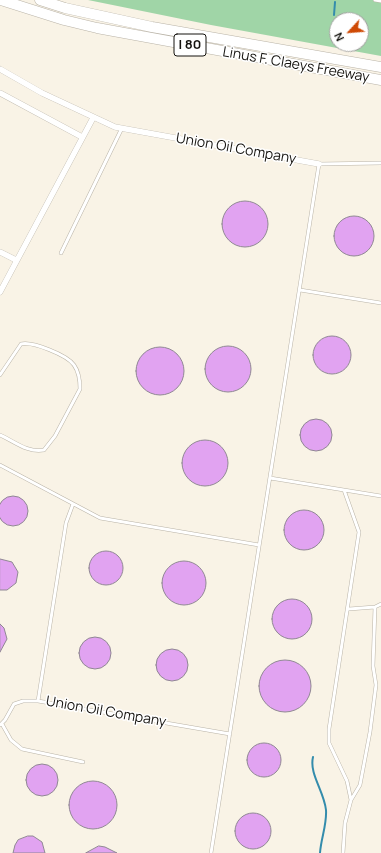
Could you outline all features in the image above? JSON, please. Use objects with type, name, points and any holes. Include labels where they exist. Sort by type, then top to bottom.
[{"type":"highway","name":"Linus F. Claeys Freeway","points":[[1,0],[56,18],[97,28],[381,80]]},
{"type":"highway","name":"Linus F. Claeys Freeway","points":[[40,0],[98,16],[152,27],[381,67]]},
{"type":"street","name":"Union Oil Company","points":[[0,69],[42,93],[66,103],[93,118],[122,128],[319,164]]},
{"type":"street","points":[[0,93],[82,137]]},
{"type":"street","points":[[0,292],[93,118]]},
{"type":"street","points":[[0,252],[16,260]]},
{"type":"lane","points":[[375,0],[381,1]]},
{"type":"lane","points":[[61,253],[122,128]]},
{"type":"lane","name":"Union Oil Company","points":[[319,164],[381,163]]},
{"type":"lane","points":[[211,853],[319,164]]},
{"type":"lane","points":[[300,290],[381,303]]},
{"type":"lane","points":[[0,375],[21,344],[26,342],[35,344],[68,359],[74,364],[80,382],[80,389],[55,436],[44,450],[36,452],[0,435]]},
{"type":"lane","points":[[0,465],[100,518],[260,545]]},
{"type":"lane","points":[[270,478],[381,496]]},
{"type":"lane","points":[[344,490],[359,532],[349,609],[337,668],[329,729],[329,743],[347,781],[351,800]]},
{"type":"lane","name":"Union Oil Company","points":[[73,504],[66,523],[38,701],[230,734]]},
{"type":"lane","points":[[349,609],[375,607],[381,604]]},
{"type":"lane","points":[[342,853],[346,822],[351,800],[360,785],[370,732],[376,685],[373,666],[375,607]]},
{"type":"lane","points":[[38,701],[23,701],[14,704],[1,724],[11,740],[22,748],[83,762]]},
{"type":"green space","points":[[88,0],[381,0],[381,56],[359,52],[369,52],[369,12],[329,12],[329,47],[211,25]]},
{"type":"building","points":[[245,201],[258,205],[264,211],[268,224],[264,237],[258,243],[245,247],[232,243],[226,237],[222,224],[226,211],[232,205]]},
{"type":"building","points":[[354,216],[362,218],[368,222],[372,228],[374,236],[372,244],[368,250],[362,254],[354,256],[346,254],[340,250],[336,244],[334,236],[336,228],[340,222],[346,218]]},
{"type":"building","points":[[332,336],[342,339],[348,345],[351,355],[348,365],[342,371],[332,374],[322,371],[316,365],[313,355],[316,345],[322,339]]},
{"type":"building","points":[[233,346],[237,347],[247,356],[250,360],[250,378],[241,388],[233,392],[223,392],[215,388],[206,378],[205,364],[209,356],[219,347]]},
{"type":"building","points":[[160,347],[169,349],[177,354],[182,362],[184,371],[182,380],[177,388],[169,393],[160,395],[151,393],[143,388],[138,380],[136,371],[138,362],[143,354],[151,349]]},
{"type":"building","points":[[313,419],[319,419],[329,426],[332,435],[331,441],[325,448],[319,451],[313,451],[303,444],[300,438],[300,432],[307,422]]},
{"type":"building","points":[[205,440],[218,444],[224,450],[228,463],[224,476],[218,482],[205,486],[192,482],[186,476],[182,463],[186,450],[192,444]]},
{"type":"building","points":[[13,496],[19,497],[27,505],[27,517],[19,525],[13,526],[7,525],[-1,517],[-2,511],[-1,505],[7,497]]},
{"type":"building","points":[[300,510],[308,510],[315,513],[321,519],[324,530],[321,541],[315,547],[308,550],[300,550],[293,547],[287,541],[284,534],[284,526],[287,519],[293,513]]},
{"type":"building","points":[[106,551],[118,556],[123,568],[118,580],[106,585],[94,580],[89,568],[94,556]]},
{"type":"building","points":[[0,559],[12,562],[18,572],[16,583],[7,590],[0,590]]},
{"type":"building","points":[[184,561],[196,565],[202,571],[206,583],[202,595],[196,601],[184,605],[172,601],[166,595],[162,583],[166,571],[172,565]]},
{"type":"building","points":[[288,599],[296,599],[303,602],[309,608],[312,619],[309,630],[303,636],[296,639],[288,639],[281,636],[275,630],[272,623],[272,615],[275,608],[281,602]]},
{"type":"building","points":[[0,624],[4,628],[7,639],[0,652]]},
{"type":"building","points":[[92,637],[98,637],[107,641],[111,653],[107,665],[98,669],[92,669],[83,665],[79,656],[79,650],[83,641]]},
{"type":"building","points":[[169,649],[175,649],[184,653],[188,665],[184,677],[175,681],[169,681],[160,677],[156,668],[156,662],[160,653]]},
{"type":"building","points":[[280,660],[290,660],[304,667],[311,681],[311,691],[304,705],[290,712],[280,712],[270,708],[263,701],[259,691],[259,681],[263,671],[270,664]]},
{"type":"building","points":[[267,743],[274,745],[279,750],[281,760],[279,770],[274,775],[261,777],[254,775],[249,770],[247,757],[249,750],[254,745]]},
{"type":"building","points":[[39,764],[45,764],[54,768],[58,780],[54,792],[45,796],[39,796],[30,792],[26,783],[26,777],[30,768]]},
{"type":"building","points":[[93,781],[102,783],[110,788],[115,796],[117,805],[115,814],[110,822],[102,827],[93,829],[84,827],[76,822],[71,814],[69,805],[71,796],[76,788],[84,783]]},
{"type":"building","points":[[256,813],[266,818],[270,824],[270,838],[266,844],[260,848],[250,849],[240,844],[236,838],[235,828],[240,818],[246,814]]},
{"type":"building","points":[[28,836],[33,836],[42,842],[45,853],[13,853],[18,840]]},
{"type":"building","points":[[99,846],[105,847],[117,853],[86,853]]},
{"type":"waterway","points":[[334,12],[335,2]]},
{"type":"waterway","points":[[313,757],[313,770],[323,796],[326,810],[326,821],[320,853]]}]
